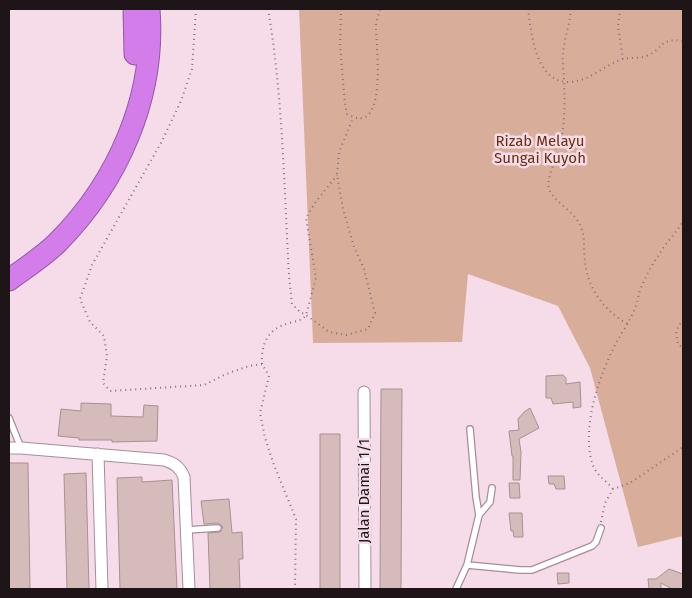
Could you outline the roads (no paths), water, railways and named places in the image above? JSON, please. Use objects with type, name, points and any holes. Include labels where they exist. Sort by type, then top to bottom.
[{"type":"highway","points":[[9,263],[24,253],[65,215],[90,182],[107,152],[121,123],[128,98],[136,45],[134,9]]},
{"type":"highway","points":[[9,280],[56,244],[78,220],[114,167],[129,134],[142,93],[149,54],[149,9]]},
{"type":"street","name":"Jalan Damai 1/1","points":[[364,392],[365,589]]},
{"type":"street","points":[[9,448],[164,460],[177,466],[182,471],[184,477],[189,589]]},
{"type":"street","points":[[98,454],[102,589]]},
{"type":"lane","points":[[10,418],[21,448]]},
{"type":"lane","points":[[456,589],[467,565],[479,515],[470,429]]},
{"type":"lane","points":[[479,515],[490,502],[492,488]]},
{"type":"lane","points":[[186,530],[218,528]]},
{"type":"lane","points":[[467,565],[520,570],[540,568],[592,546],[596,542],[601,528]]},
{"type":"park label","name":"Rizab Melayu Sungai Kuyoh","points":[[540,150]]}]
